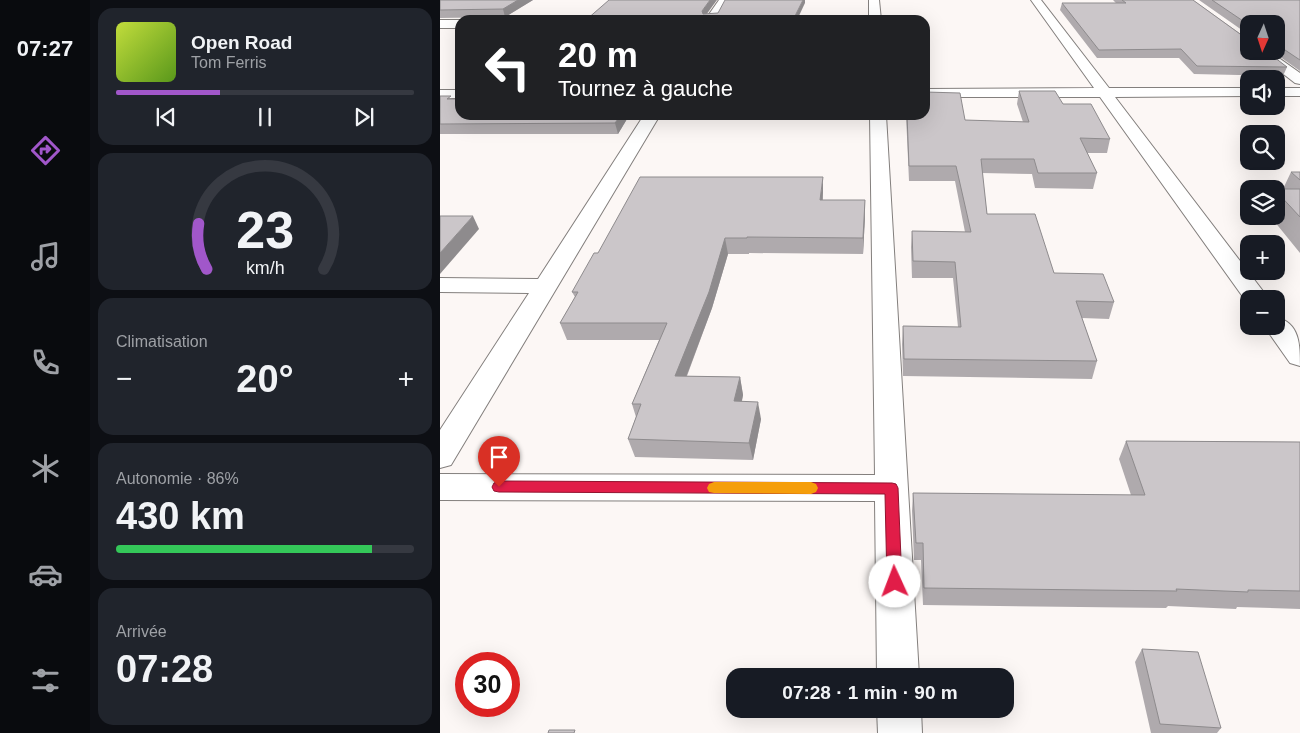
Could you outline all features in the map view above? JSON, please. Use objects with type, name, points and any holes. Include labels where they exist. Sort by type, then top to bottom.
[{"type":"street","points":[[714,15],[724,0]]},
{"type":"street","points":[[874,0],[875,15]]},
{"type":"street","points":[[1036,0],[1250,290]]},
{"type":"street","points":[[440,24],[455,24]]},
{"type":"street","points":[[1272,60],[1300,80]]},
{"type":"street","points":[[930,93],[1240,92]]},
{"type":"street","points":[[1285,92],[1300,92]]},
{"type":"street","points":[[440,94],[455,94]]},
{"type":"street","points":[[440,456],[649,120]]},
{"type":"street","points":[[878,120],[898,668]]},
{"type":"street","points":[[440,285],[546,286]]},
{"type":"street","points":[[1284,335],[1300,357]]},
{"type":"street","points":[[440,486],[892,488]]},
{"type":"street","points":[[899,718],[900,733]]},
{"type":"building","points":[[440,0],[518,0],[503,9],[440,10]]},
{"type":"building","points":[[609,0],[710,0],[702,11],[703,14],[718,13],[725,0],[803,0],[796,15],[592,15]]},
{"type":"building","points":[[1122,0],[1193,0],[1240,34],[1240,60],[1278,60],[1287,67],[1197,66],[1181,49],[1099,50],[1062,3],[1126,3]]},
{"type":"building","points":[[1212,0],[1300,0],[1300,60],[1285,50],[1285,15],[1240,15],[1240,19]]},
{"type":"building","points":[[1019,91],[1055,91],[1063,104],[1091,104],[1110,139],[1080,138],[1097,173],[1038,173],[1034,159],[981,159],[987,214],[1035,214],[1054,273],[1103,274],[1114,302],[1076,301],[1097,361],[904,359],[903,326],[961,327],[955,262],[913,261],[912,231],[971,232],[956,166],[909,166],[907,120],[930,120],[930,92],[960,93],[965,120],[1029,122]]},
{"type":"building","points":[[440,96],[451,96],[447,99],[455,99],[455,120],[617,120],[615,123],[440,124]]},
{"type":"building","points":[[1291,172],[1300,172],[1300,180]]},
{"type":"building","points":[[640,177],[823,177],[820,200],[865,200],[863,238],[725,238],[709,292],[675,376],[740,377],[734,401],[758,402],[749,443],[628,439],[641,404],[632,404],[667,323],[560,323],[578,292],[572,292],[594,253],[598,253]]},
{"type":"building","points":[[1285,189],[1300,189],[1300,217],[1285,201]]},
{"type":"building","points":[[440,216],[473,216],[440,253]]},
{"type":"building","points":[[1126,441],[1300,442],[1300,591],[924,588],[923,543],[916,543],[913,493],[1145,495]]},
{"type":"building","points":[[1142,649],[1198,652],[1221,728],[1160,724]]},
{"type":"building","points":[[549,730],[575,730],[574,733],[548,733]]},
{"type":"slow traffic","points":[[714,488],[811,488]]},
{"type":"route","points":[[499,487],[892,488],[895,582]]}]
